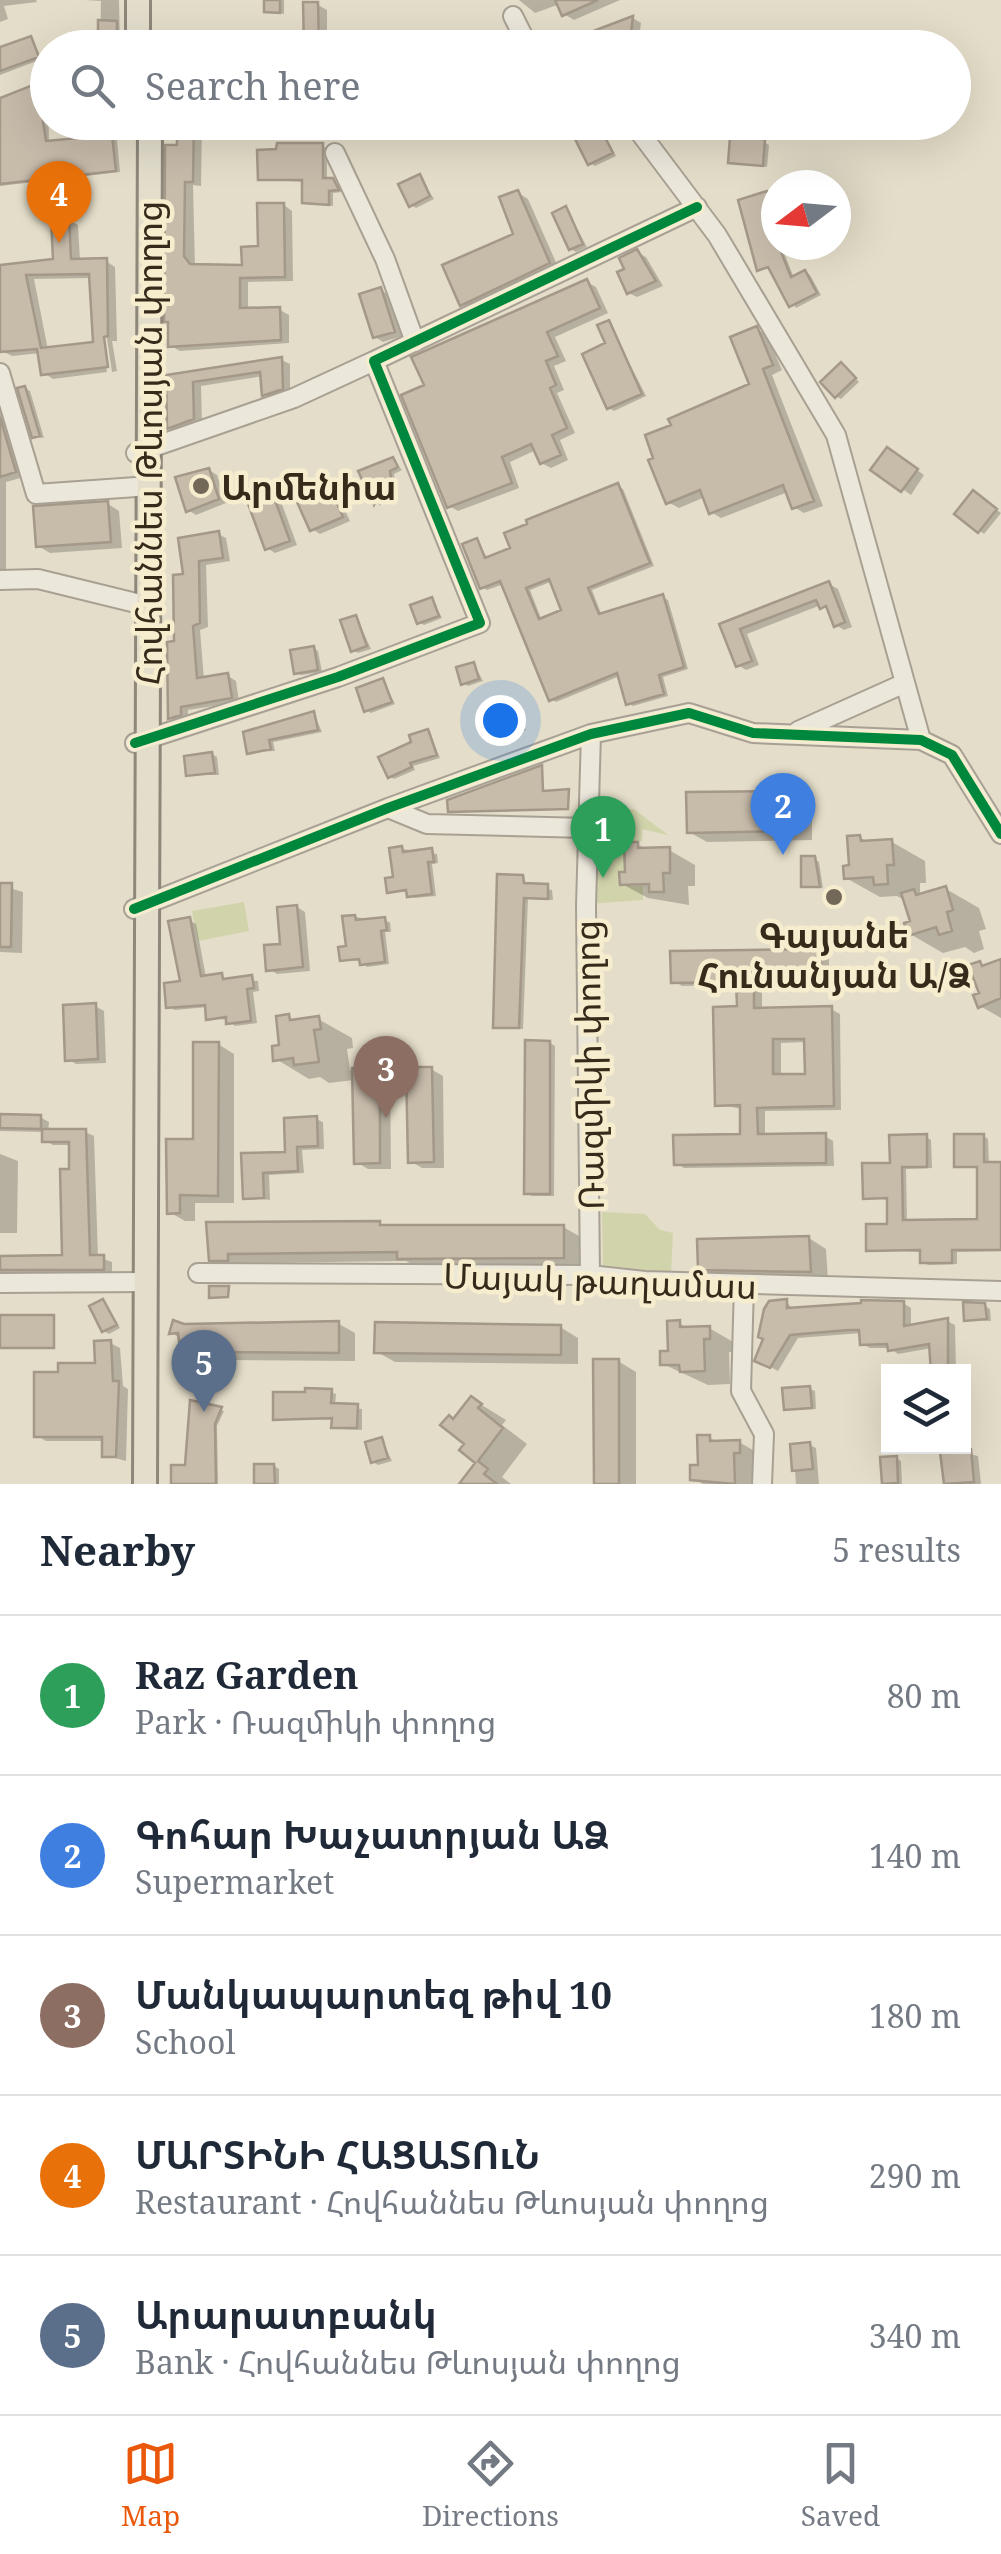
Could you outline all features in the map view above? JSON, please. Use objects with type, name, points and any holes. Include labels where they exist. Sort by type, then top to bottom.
[{"type":"main road","points":[[138,0],[138,30]]},
{"type":"main road","points":[[150,0],[150,30]]},
{"type":"main road","name":"Հովհաննես Թևոսյան փողոց","points":[[138,140],[143,450],[136,487],[136,603],[141,742]]},
{"type":"main road","name":"Հովհաննես Թևոսյան փողոց","points":[[145,1484],[139,1282],[139,907],[150,140]]},
{"type":"main road","name":"Հովհաննես Թևոսյան փողոց","points":[[132,1484],[139,1282]]},
{"type":"street","points":[[513,16],[520,30]]},
{"type":"street","points":[[642,140],[698,207],[836,435],[921,740]]},
{"type":"street","points":[[335,154],[385,259],[415,342]]},
{"type":"street","points":[[143,450],[294,398],[698,207]]},
{"type":"street","points":[[141,742],[338,677],[480,624],[374,361]]},
{"type":"street","points":[[0,373],[36,494],[136,487]]},
{"type":"street","points":[[0,580],[38,579],[136,603]]},
{"type":"street","points":[[789,735],[905,683]]},
{"type":"street","points":[[139,907],[388,808],[590,734],[689,713],[753,733],[921,740],[952,755],[1001,834]]},
{"type":"street","name":"Ռազմիկի փողոց","points":[[590,734],[586,828],[590,1275]]},
{"type":"street","points":[[388,808],[427,824],[586,828]]},
{"type":"street","name":"Մայակ թաղամաս","points":[[198,1273],[590,1275],[744,1285],[1001,1291]]},
{"type":"street","points":[[0,1284],[139,1282]]},
{"type":"street","points":[[744,1285],[740,1391],[764,1434],[762,1484]]},
{"type":"green space","points":[[634,809],[668,835],[642,829],[642,841],[615,841],[624,842],[624,871],[619,871],[619,886],[643,886],[643,900],[588,904],[589,812]]},
{"type":"green space","points":[[244,902],[249,931],[198,941],[192,911]]},
{"type":"green space","points":[[602,1212],[645,1214],[660,1230],[673,1233],[671,1273],[603,1265]]},
{"type":"building","points":[[264,0],[280,0],[280,13],[264,12]]},
{"type":"building","points":[[555,0],[598,0],[562,16]]},
{"type":"building","points":[[303,2],[318,2],[319,30],[304,30]]},
{"type":"building","points":[[633,16],[631,30],[596,30]]},
{"type":"building","points":[[98,20],[117,21],[117,30],[98,30]]},
{"type":"building","points":[[30,36],[30,60],[0,71],[0,47]]},
{"type":"building","points":[[30,86],[30,140],[113,140],[116,171],[0,184],[0,98]]},
{"type":"building","points":[[177,140],[194,140],[193,182],[185,182],[184,256],[190,264],[242,265],[241,247],[258,246],[257,203],[284,203],[285,277],[240,278],[240,308],[280,307],[281,340],[168,347],[168,322],[164,322],[165,145],[177,145]]},
{"type":"building","points":[[576,140],[606,140],[613,153],[588,165]]},
{"type":"building","points":[[730,140],[765,140],[763,166],[728,163]]},
{"type":"building","points":[[277,143],[323,143],[323,178],[333,178],[339,190],[329,191],[329,205],[302,203],[302,180],[258,180],[257,150],[276,149]]},
{"type":"building","points":[[420,174],[430,196],[409,207],[398,184]]},
{"type":"building","points":[[518,190],[550,263],[460,306],[442,265],[513,234],[499,197]]},
{"type":"building","points":[[761,193],[761,260],[784,260],[791,277],[805,270],[817,293],[789,307],[768,267],[757,271],[738,200]]},
{"type":"building","points":[[566,206],[583,244],[569,250],[552,213]]},
{"type":"building","points":[[69,217],[71,259],[107,258],[108,336],[104,337],[108,367],[41,375],[37,349],[0,352],[0,265],[53,259],[51,218]],"holes":[[[89,274],[93,342],[41,348],[26,275]]]},
{"type":"building","points":[[637,249],[656,281],[627,294],[617,272],[624,269],[619,258]]},
{"type":"building","points":[[587,279],[600,308],[547,332],[558,356],[546,361],[556,385],[550,388],[567,428],[552,435],[561,455],[540,464],[531,444],[502,457],[512,483],[447,508],[401,395],[424,385],[411,357]]},
{"type":"building","points":[[381,287],[395,332],[373,338],[359,294]]},
{"type":"building","points":[[609,320],[642,394],[607,409],[582,354],[605,343],[597,325]]},
{"type":"building","points":[[757,326],[773,365],[763,369],[814,501],[792,509],[783,485],[709,514],[700,490],[666,504],[648,460],[653,458],[645,435],[671,425],[668,419],[749,384],[730,337]]},
{"type":"building","points":[[282,357],[283,389],[262,396],[260,372],[193,382],[194,419],[167,429],[166,375]]},
{"type":"building","points":[[841,362],[856,378],[835,398],[820,382]]},
{"type":"building","points":[[25,386],[40,436],[32,438],[17,388]]},
{"type":"building","points":[[0,417],[16,472],[0,477]]},
{"type":"building","points":[[887,447],[918,469],[901,492],[870,470]]},
{"type":"building","points":[[393,457],[398,467],[390,471],[392,486],[379,493],[374,505],[358,471]]},
{"type":"building","points":[[209,468],[219,499],[186,512],[175,477]]},
{"type":"building","points":[[618,483],[650,563],[588,588],[599,614],[663,594],[684,667],[659,675],[664,694],[626,705],[617,673],[549,701],[500,581],[480,589],[462,544],[477,538],[485,558],[510,548],[504,533],[527,524],[526,520]],"holes":[[[549,579],[561,610],[539,619],[526,588]]]},
{"type":"building","points":[[330,488],[343,517],[310,531],[297,502]]},
{"type":"building","points":[[973,490],[997,509],[978,533],[954,514]]},
{"type":"building","points":[[272,492],[290,541],[265,550],[247,501]]},
{"type":"building","points":[[108,501],[111,542],[36,547],[33,506]]},
{"type":"building","points":[[219,531],[223,558],[199,561],[200,623],[193,626],[197,678],[228,673],[232,698],[181,707],[181,715],[168,719],[167,642],[174,641],[173,575],[183,574],[178,538]]},
{"type":"building","points":[[829,581],[845,622],[834,627],[826,606],[820,609],[816,600],[740,629],[752,661],[736,667],[719,624]]},
{"type":"building","points":[[432,597],[439,616],[417,624],[410,605]]},
{"type":"building","points":[[356,615],[367,646],[351,652],[340,620]]},
{"type":"building","points":[[314,646],[318,670],[294,674],[290,650]]},
{"type":"building","points":[[474,662],[479,679],[461,685],[456,667]]},
{"type":"building","points":[[383,678],[392,702],[364,712],[356,688]]},
{"type":"building","points":[[314,711],[318,730],[269,740],[271,749],[247,754],[243,732]]},
{"type":"building","points":[[515,711],[522,727],[489,741],[482,725]]},
{"type":"building","points":[[428,729],[437,755],[410,763],[412,767],[388,778],[378,757],[411,742],[409,735]]},
{"type":"building","points":[[212,752],[215,773],[186,776],[184,756]]},
{"type":"building","points":[[542,765],[543,791],[569,789],[568,809],[448,812],[447,800]]},
{"type":"building","points":[[795,791],[795,831],[687,833],[686,792]]},
{"type":"building","points":[[860,835],[861,841],[892,839],[894,865],[887,865],[888,884],[874,885],[873,877],[844,879],[843,866],[849,865],[847,836]]},
{"type":"building","points":[[624,842],[638,842],[638,848],[670,847],[670,873],[663,873],[664,892],[649,892],[649,884],[620,885],[619,872],[625,872]]},
{"type":"building","points":[[402,846],[403,852],[432,848],[434,862],[428,862],[432,894],[407,897],[406,890],[387,893],[385,878],[393,877],[389,848]]},
{"type":"building","points":[[801,856],[815,856],[820,887],[801,887]]},
{"type":"building","points":[[497,874],[523,875],[524,883],[548,884],[548,899],[524,898],[519,1028],[493,1028]]},
{"type":"building","points":[[0,883],[12,883],[11,947],[0,947]]},
{"type":"building","points":[[946,886],[953,910],[947,912],[952,931],[939,935],[936,927],[908,936],[904,923],[910,921],[901,893],[914,889],[916,895]]},
{"type":"building","points":[[297,905],[303,967],[266,971],[264,945],[280,944],[277,907]]},
{"type":"building","points":[[355,915],[356,920],[385,917],[387,930],[381,931],[385,962],[360,965],[359,959],[340,961],[338,947],[346,946],[342,916]]},
{"type":"building","points":[[190,917],[201,976],[222,973],[223,979],[252,975],[254,988],[247,989],[251,1021],[226,1024],[226,1017],[206,1020],[205,1005],[166,1008],[164,983],[180,981],[168,921]]},
{"type":"building","points":[[821,949],[821,982],[754,983],[754,1008],[832,1006],[834,1106],[757,1108],[758,1134],[826,1133],[826,1163],[674,1165],[673,1135],[740,1134],[740,1105],[715,1106],[713,1007],[737,1006],[736,982],[671,983],[670,951]],"holes":[[[773,1039],[804,1039],[805,1074],[773,1074]]]},
{"type":"building","points":[[1001,959],[1001,998],[978,1008],[973,995],[979,993],[968,965],[980,961],[982,966]]},
{"type":"building","points":[[96,1003],[98,1059],[65,1061],[63,1005]]},
{"type":"building","points":[[289,1014],[290,1020],[319,1016],[321,1029],[314,1030],[319,1062],[294,1065],[293,1058],[273,1061],[272,1046],[279,1045],[276,1016]]},
{"type":"building","points":[[525,1040],[550,1041],[550,1194],[524,1194]]},
{"type":"building","points":[[193,1042],[219,1042],[218,1196],[180,1195],[180,1213],[167,1214],[166,1139],[193,1139]]},
{"type":"building","points":[[380,1067],[380,1163],[354,1164],[352,1068]]},
{"type":"building","points":[[406,1067],[432,1067],[434,1162],[408,1163]]},
{"type":"building","points":[[0,1114],[41,1115],[41,1129],[0,1128]]},
{"type":"building","points":[[317,1116],[318,1146],[297,1147],[298,1171],[263,1173],[264,1198],[243,1199],[241,1153],[285,1152],[284,1118]]},
{"type":"building","points":[[42,1129],[86,1129],[90,1255],[104,1255],[104,1270],[0,1270],[0,1256],[62,1255],[60,1169],[69,1169],[69,1142],[42,1142]]},
{"type":"building","points":[[927,1134],[927,1167],[902,1167],[903,1220],[977,1219],[977,1167],[954,1167],[954,1134],[984,1134],[984,1162],[1001,1162],[1001,1250],[952,1250],[952,1263],[920,1263],[920,1250],[866,1251],[866,1224],[887,1224],[887,1198],[863,1199],[862,1163],[890,1163],[889,1135]]},
{"type":"building","points":[[380,1221],[380,1225],[564,1225],[564,1258],[397,1259],[397,1252],[228,1254],[228,1261],[209,1261],[206,1222]]},
{"type":"building","points":[[809,1236],[811,1272],[698,1270],[697,1239]]},
{"type":"building","points":[[209,1286],[229,1286],[228,1297],[209,1298]]},
{"type":"building","points":[[103,1299],[117,1325],[102,1332],[89,1306]]},
{"type":"building","points":[[787,1299],[787,1308],[861,1300],[904,1301],[904,1326],[948,1318],[948,1364],[930,1364],[929,1344],[888,1351],[887,1344],[860,1345],[859,1330],[848,1330],[790,1335],[770,1368],[754,1361],[763,1339],[758,1337],[769,1301]]},
{"type":"building","points":[[963,1302],[985,1303],[987,1319],[964,1321]]},
{"type":"building","points":[[0,1315],[54,1315],[54,1348],[0,1348]]},
{"type":"building","points":[[173,1320],[184,1324],[339,1321],[339,1353],[212,1352],[212,1340],[179,1342],[178,1333],[169,1334]]},
{"type":"building","points":[[680,1320],[680,1327],[710,1326],[710,1339],[704,1339],[705,1371],[680,1372],[679,1365],[660,1365],[660,1351],[668,1351],[667,1321]]},
{"type":"building","points":[[375,1322],[561,1325],[561,1355],[374,1353]]},
{"type":"building","points":[[111,1340],[113,1381],[119,1381],[116,1457],[102,1457],[102,1437],[34,1437],[34,1372],[58,1372],[58,1363],[95,1363],[94,1341]]},
{"type":"building","points":[[593,1359],[619,1359],[619,1484],[594,1484]]},
{"type":"building","points":[[810,1386],[812,1408],[784,1410],[782,1388]]},
{"type":"building","points":[[305,1388],[332,1389],[331,1403],[358,1404],[357,1428],[331,1428],[332,1418],[273,1420],[273,1392],[305,1392]]},
{"type":"building","points":[[471,1396],[482,1404],[478,1408],[503,1428],[478,1461],[488,1469],[484,1474],[497,1484],[459,1484],[475,1463],[459,1450],[464,1444],[440,1425],[449,1415],[453,1419]]},
{"type":"building","points":[[190,1400],[222,1407],[215,1424],[216,1484],[171,1484],[171,1465],[185,1465]]},
{"type":"building","points":[[697,1435],[710,1435],[710,1441],[740,1440],[740,1453],[734,1453],[735,1484],[690,1480],[690,1465],[698,1465]]},
{"type":"building","points":[[382,1437],[388,1458],[371,1463],[365,1442]]},
{"type":"building","points":[[810,1442],[813,1469],[792,1471],[790,1444]]},
{"type":"building","points":[[971,1449],[974,1482],[944,1484],[940,1454],[971,1454]]},
{"type":"building","points":[[897,1456],[898,1483],[882,1484],[880,1457]]},
{"type":"building","points":[[254,1464],[274,1464],[275,1484],[254,1484]]},
{"type":"cycle path","points":[[135,743],[338,677],[480,623],[374,361],[697,207]]},
{"type":"cycle path","points":[[134,909],[388,808],[591,734],[689,713],[753,733],[921,740],[952,755],[1001,834]]},
{"type":"place","name":"ՄԱՐՏԻՆԻ ՀԱՑԱՏՈւՆ","points":[[59,243]]},
{"type":"place","name":"Արմենիա","points":[[201,486]]},
{"type":"place","name":"Գոհար Խաչատրյան ԱՁ","points":[[783,855]]},
{"type":"place","name":"Raz Garden","points":[[603,878]]},
{"type":"place","name":"Գայանե Հունանյան Ա/Ձ","points":[[834,897]]},
{"type":"place","name":"Մանկապարտեզ թիվ 10","points":[[386,1118]]},
{"type":"place","name":"Արարատբանկ","points":[[204,1412]]}]
